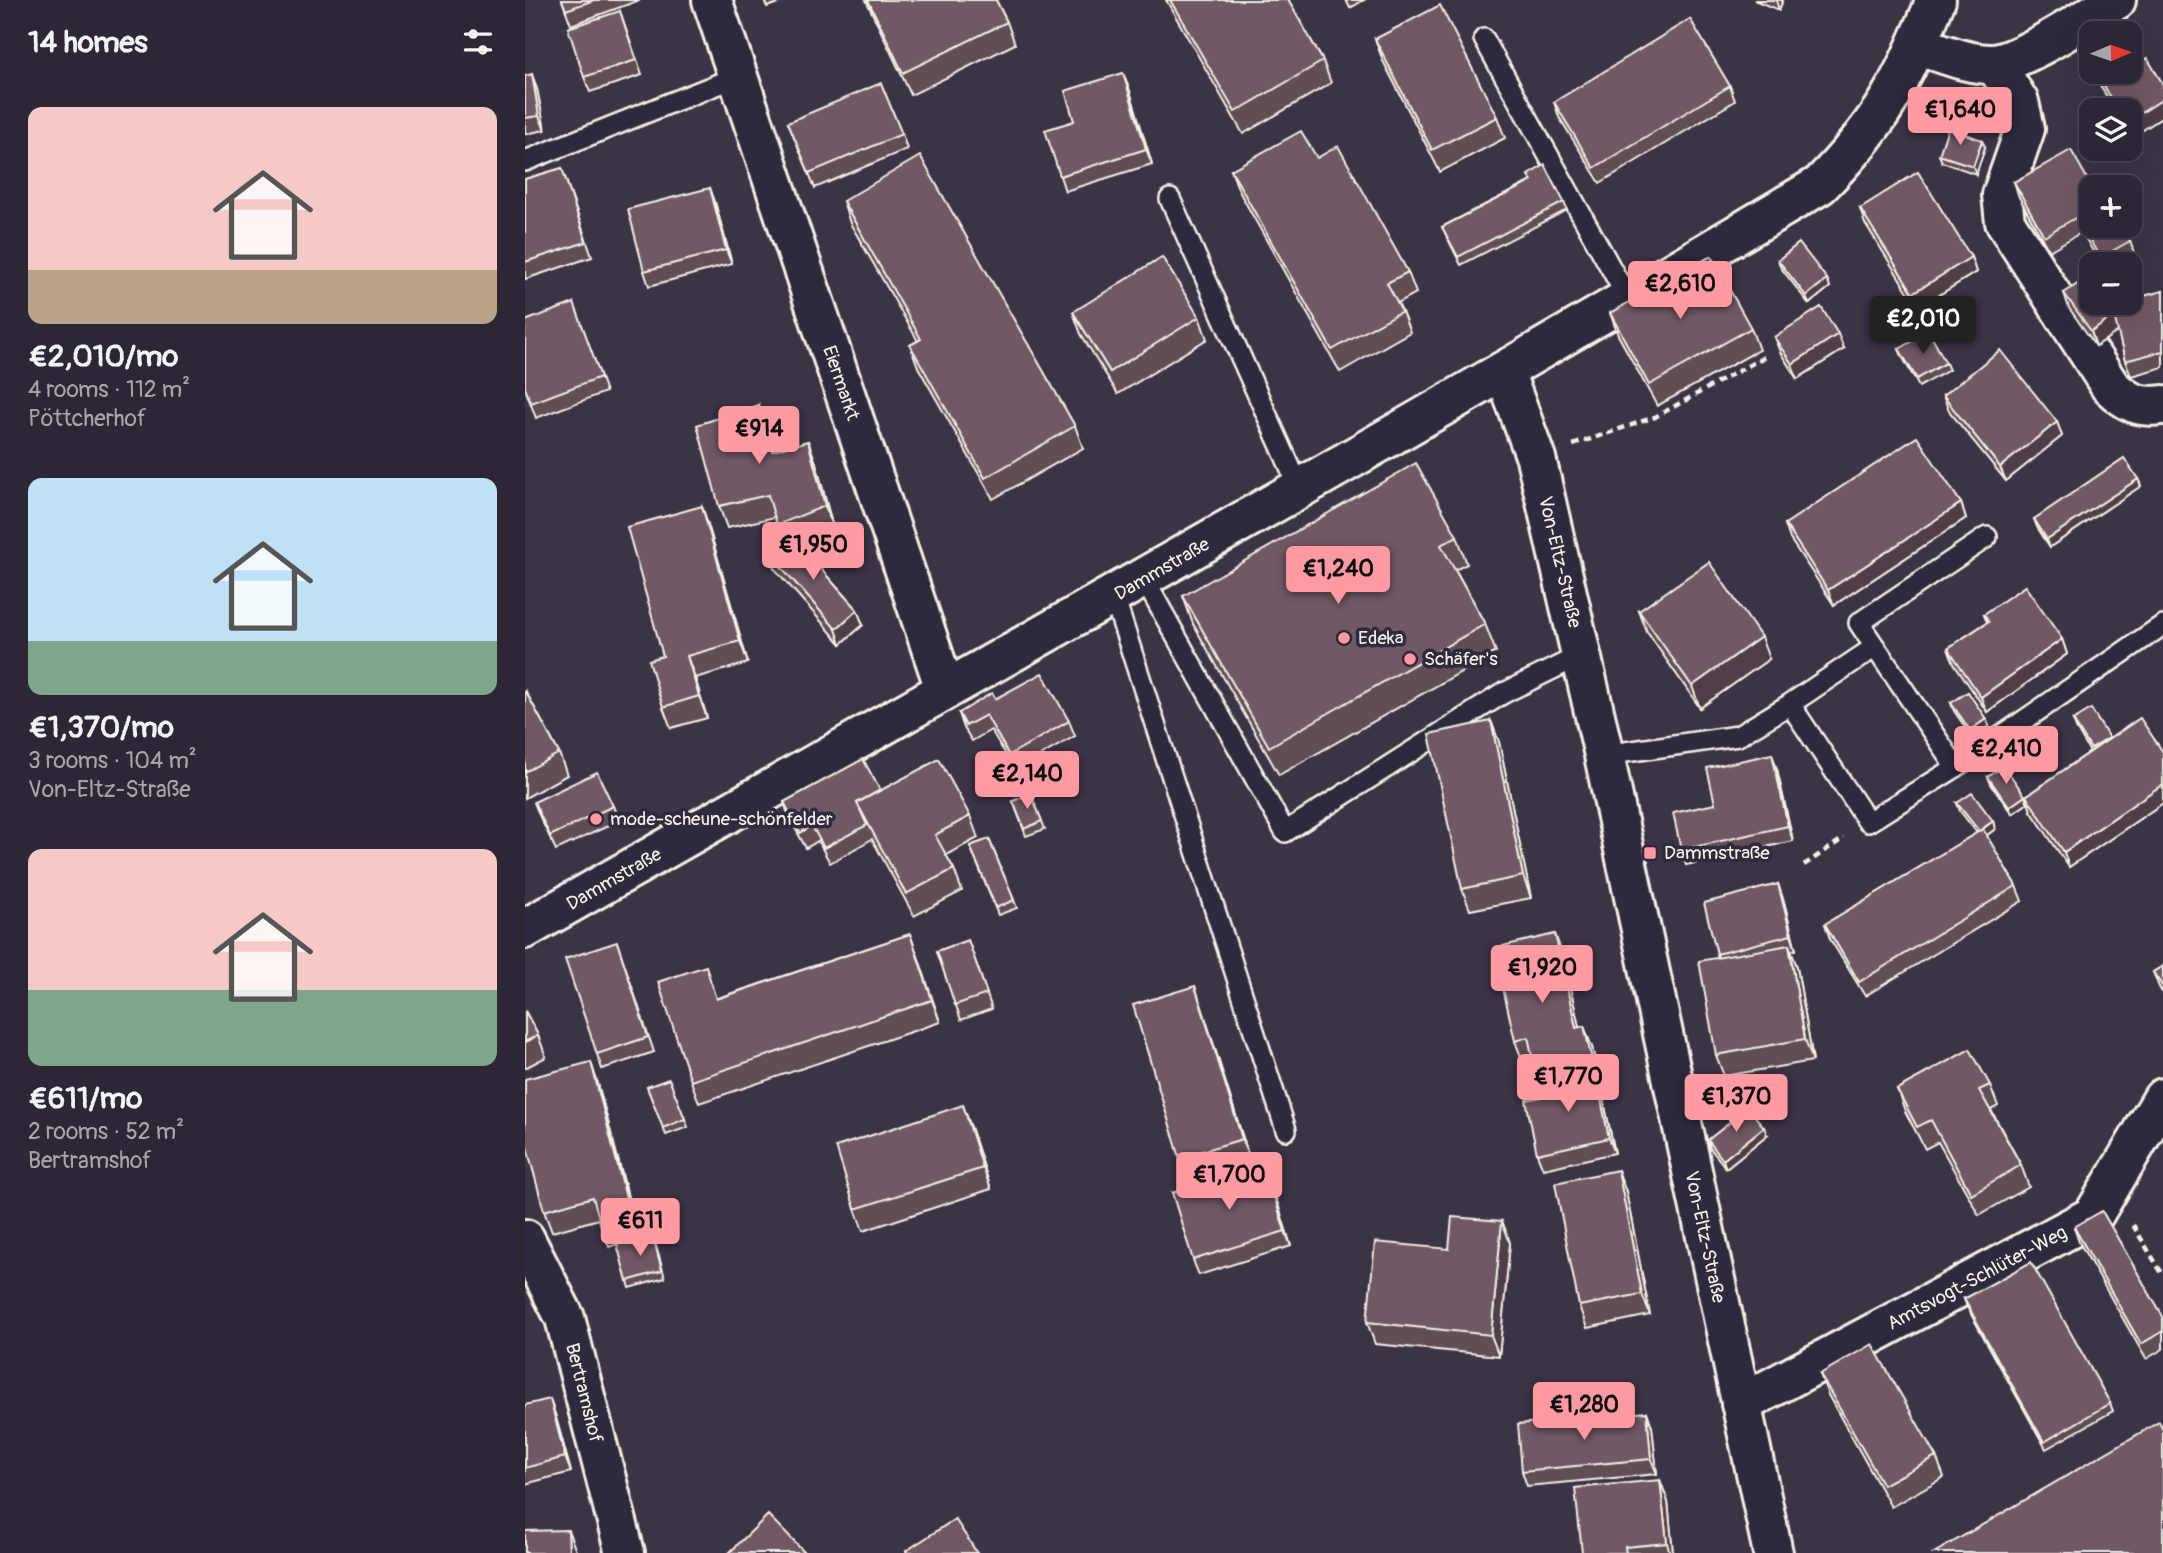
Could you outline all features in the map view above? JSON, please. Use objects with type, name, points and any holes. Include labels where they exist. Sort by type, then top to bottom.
[{"type":"street","name":"Eiermarkt","points":[[712,0],[945,690]]},
{"type":"street","name":"Dammstraße","points":[[525,929],[1129,588],[1504,372],[1820,185],[1857,147],[1885,110],[1936,0]]},
{"type":"street","points":[[1917,45],[1975,63],[1995,64],[2022,54],[2116,0]]},
{"type":"street","points":[[1995,64],[2019,102],[2025,129],[2002,195],[2005,222],[2110,386],[2125,400],[2144,408],[2163,405]]},
{"type":"street","name":"Von-Eltz-Straße","points":[[1504,372],[1536,458],[1604,755],[1773,1553]]},
{"type":"street","name":"Amtsvogt-Schlüter-Weg","points":[[1741,1404],[2093,1216],[2163,1098]]},
{"type":"street","name":"Bertramshof","points":[[525,1239],[565,1318],[625,1553]]},
{"type":"lane","points":[[1484,39],[1628,299]]},
{"type":"lane","points":[[525,161],[738,76]]},
{"type":"lane","points":[[1170,199],[1300,489]]},
{"type":"lane","points":[[1956,767],[1859,623],[1987,537]]},
{"type":"lane","points":[[1129,588],[1285,832],[1502,694],[1581,655]]},
{"type":"lane","points":[[1129,588],[1286,1130]]},
{"type":"lane","points":[[1790,704],[1868,822],[1956,767],[2163,625]]},
{"type":"lane","points":[[1604,755],[1738,736],[1875,647]]},
{"type":"path","points":[[1536,458],[1655,417],[1764,357]]},
{"type":"path","points":[[1804,865],[1868,822]]},
{"type":"path","points":[[2110,1188],[2163,1275]]},
{"type":"building","points":[[562,0],[594,0],[566,10]]},
{"type":"building","points":[[868,0],[996,0],[1007,22],[903,73]]},
{"type":"building","points":[[1170,0],[1288,0],[1323,61],[1235,112]]},
{"type":"building","points":[[1440,5],[1497,117],[1432,150],[1375,39]]},
{"type":"building","points":[[620,11],[636,60],[584,77],[568,28]]},
{"type":"building","points":[[1690,19],[1730,86],[1594,168],[1554,102]]},
{"type":"building","points":[[2147,58],[2163,84],[2163,99],[2142,112],[2142,98],[2111,98],[2103,84],[2142,84],[2142,61]]},
{"type":"building","points":[[1123,73],[1146,149],[1060,176],[1045,130],[1074,121],[1065,91]]},
{"type":"building","points":[[532,74],[539,116],[525,118],[525,76]]},
{"type":"building","points":[[881,83],[902,134],[809,173],[788,122]]},
{"type":"building","points":[[1948,128],[1982,140],[1973,166],[1939,155]]},
{"type":"building","points":[[1301,131],[1317,158],[1338,146],[1408,272],[1387,283],[1402,311],[1332,350],[1231,170]]},
{"type":"building","points":[[2071,150],[2085,175],[2079,175],[2079,221],[2077,217],[2044,236],[2014,182]]},
{"type":"building","points":[[920,156],[1075,426],[985,478],[910,345],[921,339],[843,201]]},
{"type":"building","points":[[1545,165],[1564,202],[1458,257],[1442,227],[1532,181],[1528,175]]},
{"type":"building","points":[[562,168],[586,242],[525,262],[525,179]]},
{"type":"building","points":[[1918,172],[1971,257],[1913,293],[1860,208]]},
{"type":"building","points":[[710,188],[726,250],[644,271],[628,209]]},
{"type":"building","points":[[2089,238],[2128,238],[2130,241],[2111,252],[2097,252]]},
{"type":"building","points":[[1799,243],[1827,279],[1806,296],[1778,260]]},
{"type":"building","points":[[1711,256],[1751,328],[1649,385],[1610,313]]},
{"type":"building","points":[[1162,257],[1199,317],[1110,372],[1073,312]]},
{"type":"building","points":[[2079,283],[2079,314],[2064,293]]},
{"type":"building","points":[[2163,291],[2163,351],[2125,361],[2114,315],[2142,315],[2142,296]]},
{"type":"building","points":[[574,303],[601,377],[531,403],[525,388],[525,321]]},
{"type":"building","points":[[1821,307],[1838,334],[1792,364],[1774,337]]},
{"type":"building","points":[[2080,315],[2114,315],[2091,331]]},
{"type":"building","points":[[1929,332],[1946,363],[1917,379],[1899,349]]},
{"type":"building","points":[[2000,350],[2057,422],[2000,467],[1943,396]]},
{"type":"building","points":[[759,405],[773,451],[808,441],[825,506],[777,525],[768,495],[719,506],[697,425]]},
{"type":"building","points":[[1917,437],[1961,503],[1828,590],[1785,524]]},
{"type":"building","points":[[2124,458],[2138,479],[2047,539],[2034,519]]},
{"type":"building","name":"Edeka","points":[[1416,463],[1457,536],[1441,545],[1485,624],[1269,747],[1183,596]]},
{"type":"building","points":[[702,506],[740,641],[687,656],[699,696],[663,707],[649,660],[663,656],[627,527]]},
{"type":"building","points":[[790,534],[857,610],[836,629],[769,553]]},
{"type":"building","points":[[1709,562],[1761,637],[1692,686],[1639,611]]},
{"type":"building","points":[[2025,586],[2062,639],[1981,697],[1948,648],[1989,621],[1984,614]]},
{"type":"building","points":[[1042,673],[1069,721],[1009,755],[986,715],[966,726],[959,713],[992,693],[995,699]]},
{"type":"building","points":[[525,690],[559,753],[525,772]]},
{"type":"building","points":[[1968,692],[1986,719],[1970,730],[1951,703]]},
{"type":"building","points":[[2091,709],[2109,738],[2091,749],[2073,720]]},
{"type":"building","points":[[2140,718],[2163,752],[2163,784],[2064,852],[2026,796]]},
{"type":"building","points":[[1491,721],[1523,876],[1462,889],[1429,734]]},
{"type":"building","points":[[1772,754],[1788,826],[1681,850],[1673,813],[1715,804],[1707,768]]},
{"type":"building","points":[[863,759],[880,790],[857,803],[867,825],[824,848],[812,826],[800,833],[784,802]]},
{"type":"building","points":[[939,759],[970,816],[935,835],[954,869],[906,894],[857,803]]},
{"type":"building","points":[[2004,766],[2025,796],[2009,807],[1988,777]]},
{"type":"building","points":[[597,772],[613,806],[550,836],[534,802]]},
{"type":"building","points":[[1972,793],[1993,821],[1979,831],[1957,803]]},
{"type":"building","points":[[1031,794],[1042,821],[1024,829],[1013,801]]},
{"type":"building","points":[[1983,829],[2016,886],[1859,982],[1825,924]]},
{"type":"building","points":[[989,839],[1014,900],[996,908],[970,846]]},
{"type":"building","points":[[1778,884],[1791,935],[1717,954],[1704,903]]},
{"type":"building","points":[[910,934],[932,1000],[691,1081],[658,982],[706,966],[716,999]]},
{"type":"building","points":[[1555,934],[1576,1028],[1584,1026],[1593,1064],[1537,1077],[1528,1037],[1515,1041],[1494,948]]},
{"type":"building","points":[[968,940],[987,994],[955,1005],[937,951]]},
{"type":"building","points":[[617,942],[648,1037],[597,1054],[565,959]]},
{"type":"building","points":[[1789,945],[1805,1039],[1716,1055],[1699,961]]},
{"type":"building","points":[[2163,966],[2163,987],[2153,972]]},
{"type":"building","points":[[1195,986],[1242,1139],[1180,1158],[1133,1005]]},
{"type":"building","points":[[525,1011],[538,1035],[525,1042]]},
{"type":"building","points":[[1970,1049],[1990,1085],[1979,1090],[2021,1165],[1971,1194],[1931,1120],[1917,1127],[1897,1089]]},
{"type":"building","points":[[591,1062],[631,1217],[601,1225],[593,1197],[544,1211],[525,1140],[525,1079]]},
{"type":"building","points":[[1595,1071],[1609,1138],[1537,1154],[1526,1100],[1543,1097],[1540,1084]]},
{"type":"building","points":[[669,1079],[685,1119],[663,1128],[647,1087]]},
{"type":"building","points":[[963,1105],[983,1168],[855,1209],[836,1147]]},
{"type":"building","points":[[1748,1108],[1764,1127],[1723,1160],[1708,1140]]},
{"type":"building","points":[[1264,1164],[1285,1231],[1193,1260],[1172,1193]]},
{"type":"building","points":[[1618,1170],[1642,1294],[1579,1306],[1555,1183]]},
{"type":"building","points":[[2102,1211],[2163,1317],[2163,1331],[2141,1344],[2074,1227]]},
{"type":"building","points":[[1452,1217],[1502,1221],[1491,1335],[1367,1322],[1375,1242],[1449,1249]]},
{"type":"building","points":[[652,1234],[662,1271],[627,1281],[617,1244]]},
{"type":"building","points":[[2031,1262],[2110,1403],[2044,1442],[1964,1299]]},
{"type":"building","points":[[1872,1344],[1936,1456],[1883,1485],[1820,1374]]},
{"type":"building","points":[[550,1399],[565,1457],[525,1468],[525,1405]]},
{"type":"building","points":[[1647,1412],[1651,1459],[1522,1471],[1518,1424]]},
{"type":"building","points":[[2159,1422],[2163,1430],[2163,1553],[1934,1553]]},
{"type":"building","points":[[1660,1480],[1667,1543],[1625,1547],[1626,1553],[1582,1553],[1575,1488]]},
{"type":"building","points":[[768,1515],[805,1553],[729,1553]]},
{"type":"building","points":[[955,1519],[977,1553],[907,1553],[906,1551]]},
{"type":"building","points":[[568,1530],[569,1553],[525,1553],[525,1531]]},
{"type":"place","name":"Edeka","points":[[1344,638]]},
{"type":"place","name":"Schäfer's","points":[[1410,659]]},
{"type":"place","name":"mode-scheune-schönfelder","points":[[596,819]]},
{"type":"place","name":"Dammstraße","points":[[1650,853]]}]
